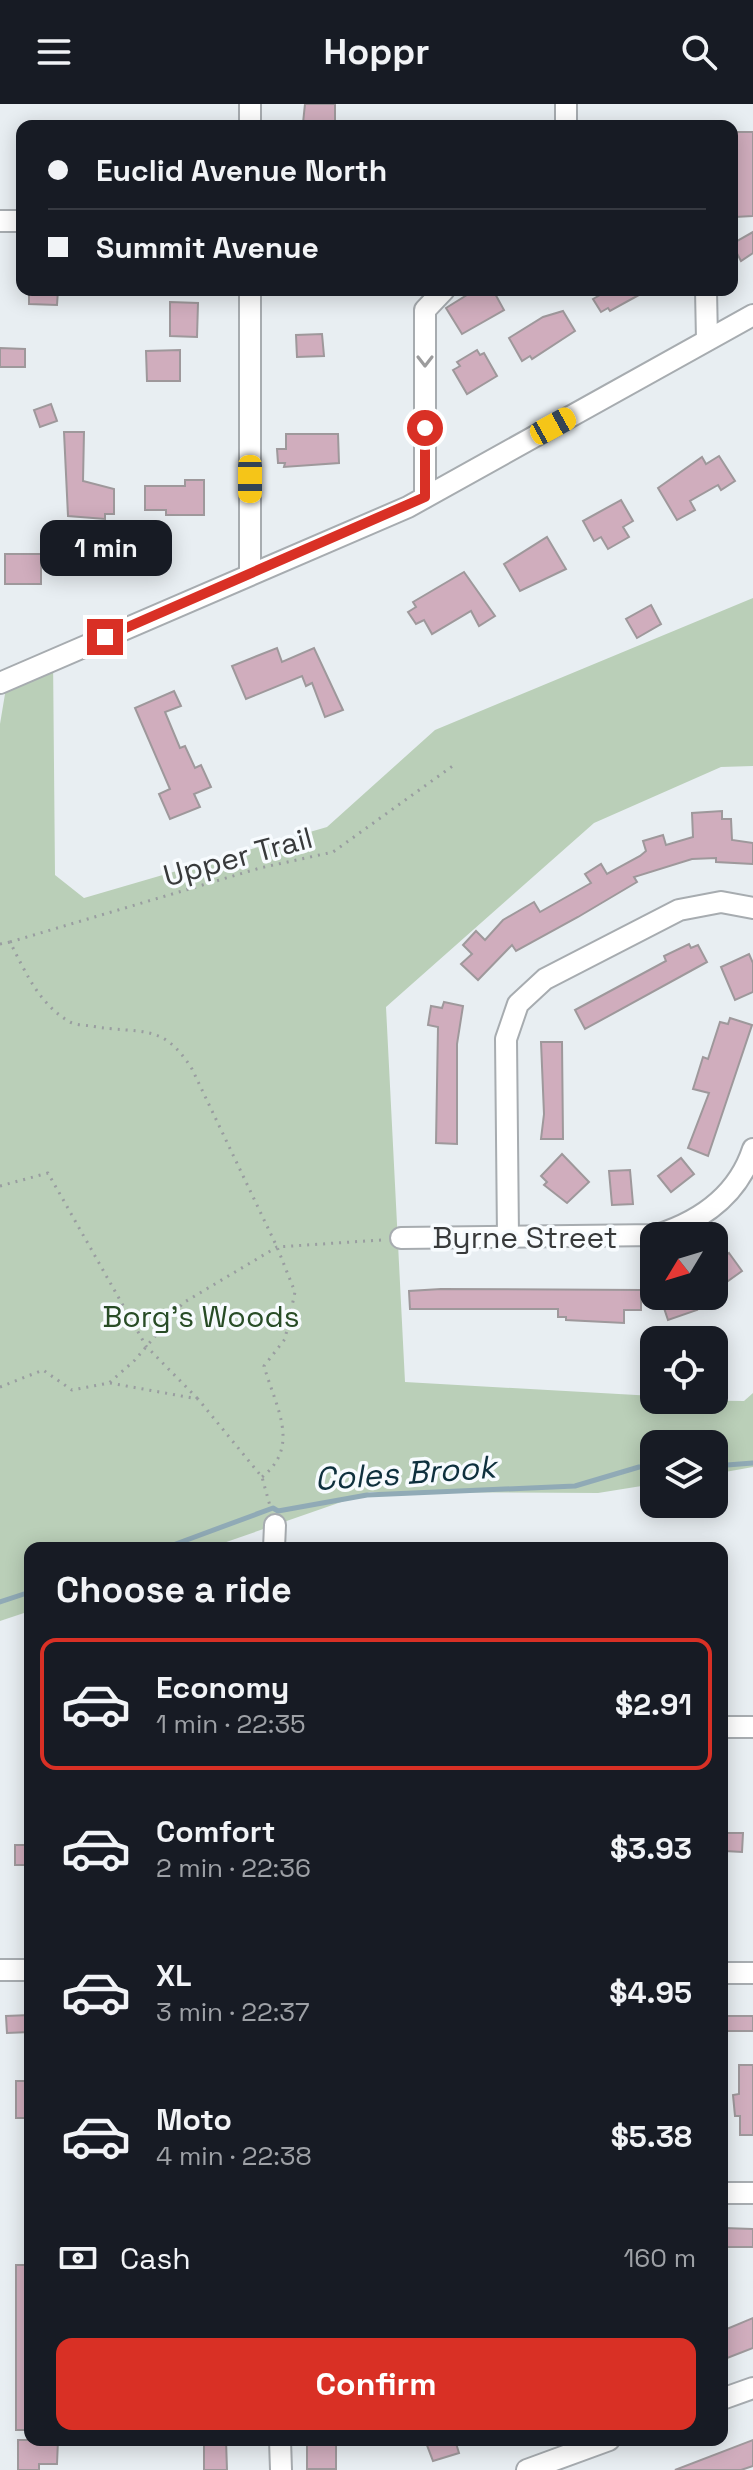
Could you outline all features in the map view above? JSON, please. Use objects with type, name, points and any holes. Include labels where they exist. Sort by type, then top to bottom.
[{"type":"street","points":[[250,296],[250,574]]},
{"type":"street","points":[[425,497],[425,310],[438,296]]},
{"type":"street","points":[[706,296],[707,340]]},
{"type":"street","points":[[0,683],[425,497],[753,315]]},
{"type":"street","points":[[508,1237],[506,1039],[518,1004],[545,979],[679,910],[721,902],[753,908]]},
{"type":"street","name":"Byrne Street","points":[[401,1238],[632,1237],[681,1227],[720,1202],[737,1182],[753,1149]]},
{"type":"street","points":[[274,1542],[275,1525]]},
{"type":"street","points":[[728,1727],[753,1727]]},
{"type":"street","points":[[0,1970],[24,1970]]},
{"type":"street","points":[[728,1973],[753,1973]]},
{"type":"street","points":[[728,2193],[753,2193]]},
{"type":"street","points":[[728,2397],[753,2388]]},
{"type":"street","points":[[280,2446],[281,2470]]},
{"type":"street","points":[[527,2470],[568,2463],[598,2446]]},
{"type":"path","name":"Upper Trail","points":[[0,944],[260,868],[333,852],[454,765]]},
{"type":"path","points":[[10,942],[38,996],[70,1023],[126,1032],[155,1031],[180,1049],[277,1247],[295,1292],[285,1339],[264,1366],[285,1442],[279,1463],[262,1477]]},
{"type":"path","points":[[0,1186],[48,1173],[146,1346],[198,1399],[262,1477],[275,1525]]},
{"type":"path","points":[[109,1383],[183,1303],[277,1247],[401,1238]]},
{"type":"path","points":[[0,1387],[43,1370],[72,1390],[109,1383],[198,1399]]},
{"type":"green space","name":"Borg's Woods","points":[[753,598],[753,766],[721,767],[594,823],[386,1007],[405,1382],[640,1395],[640,1414],[728,1414],[728,1401],[744,1401],[753,1393],[753,1467],[728,1471],[728,1430],[640,1430],[640,1486],[598,1493],[370,1492],[226,1542],[24,1542],[24,1613],[0,1621],[0,724],[8,676],[53,656],[55,875],[84,898],[327,827],[435,730]]},
{"type":"building","points":[[305,104],[335,104],[335,120],[303,120]]},
{"type":"building","points":[[738,132],[753,132],[753,216],[738,217]]},
{"type":"building","points":[[753,232],[753,253],[741,261],[738,255],[738,241]]},
{"type":"building","points":[[29,296],[58,296],[57,305],[29,304]]},
{"type":"building","points":[[465,296],[496,296],[504,310],[462,334],[446,308]]},
{"type":"building","points":[[598,296],[637,296],[610,311],[608,308],[601,312],[593,299]]},
{"type":"building","points":[[170,302],[198,303],[197,337],[170,336]]},
{"type":"building","points":[[563,311],[575,331],[532,359],[530,356],[522,361],[509,338],[543,317]]},
{"type":"building","points":[[322,334],[324,356],[297,357],[296,335]]},
{"type":"building","points":[[0,348],[25,349],[25,367],[0,367]]},
{"type":"building","points":[[180,350],[180,381],[147,381],[146,351]]},
{"type":"building","points":[[477,350],[480,355],[484,353],[497,376],[467,394],[453,370],[460,366],[457,362]]},
{"type":"building","points":[[51,404],[57,421],[40,427],[34,410]]},
{"type":"building","points":[[64,432],[84,432],[83,481],[114,489],[114,514],[105,514],[105,519],[68,516]]},
{"type":"building","points":[[286,434],[338,434],[339,463],[284,467],[285,463],[278,463],[277,449],[286,449]]},
{"type":"building","points":[[719,456],[735,481],[721,490],[718,485],[690,501],[695,510],[677,520],[658,488],[702,457],[706,464]]},
{"type":"building","points":[[185,480],[204,480],[204,515],[166,515],[166,510],[145,510],[145,486],[185,486]]},
{"type":"building","points":[[621,500],[633,521],[623,527],[629,537],[608,549],[601,537],[594,541],[583,521]]},
{"type":"building","points":[[547,537],[566,569],[520,591],[504,564]]},
{"type":"building","points":[[5,554],[41,554],[41,584],[5,584]]},
{"type":"building","points":[[464,572],[495,616],[479,626],[471,611],[432,634],[424,620],[416,624],[408,612],[416,607],[413,602]]},
{"type":"building","points":[[651,605],[661,624],[637,638],[626,619]]},
{"type":"building","points":[[277,648],[282,662],[314,648],[343,710],[325,717],[312,683],[306,686],[302,676],[246,699],[232,666]]},
{"type":"building","points":[[174,691],[181,706],[165,712],[180,748],[185,746],[195,768],[201,765],[211,787],[194,794],[200,807],[170,819],[159,794],[170,789],[135,708]]},
{"type":"building","points":[[722,811],[722,819],[731,819],[732,840],[753,843],[753,864],[716,862],[716,858],[692,859],[634,877],[637,882],[578,917],[516,951],[512,945],[478,980],[461,964],[472,954],[463,945],[476,931],[485,940],[503,920],[534,902],[540,912],[591,883],[585,874],[601,864],[607,874],[640,856],[646,851],[643,841],[663,835],[666,845],[693,837],[692,813]]},
{"type":"building","points":[[689,944],[691,948],[698,945],[707,962],[585,1029],[575,1010],[666,961],[664,956]]},
{"type":"building","points":[[749,954],[753,963],[753,992],[735,1000],[721,967]]},
{"type":"building","points":[[444,1002],[463,1006],[457,1044],[457,1144],[436,1143],[438,1027],[428,1025],[431,1006],[442,1008]]},
{"type":"building","points":[[730,1018],[752,1025],[708,1156],[688,1148],[709,1093],[693,1089],[703,1057],[708,1059],[720,1022],[728,1024]]},
{"type":"building","points":[[541,1042],[562,1042],[563,1139],[541,1139],[544,1114]]},
{"type":"building","points":[[562,1154],[589,1182],[567,1203],[544,1185],[547,1182],[541,1176]]},
{"type":"building","points":[[681,1158],[694,1174],[671,1192],[658,1176]]},
{"type":"building","points":[[630,1170],[633,1204],[612,1205],[609,1171]]},
{"type":"building","points":[[728,1254],[742,1271],[728,1281]]},
{"type":"building","points":[[640,1290],[640,1310],[624,1310],[624,1323],[566,1320],[566,1317],[558,1317],[558,1309],[410,1309],[409,1291]]},
{"type":"building","points":[[665,1310],[697,1310],[668,1320]]},
{"type":"building","points":[[728,1833],[743,1833],[742,1852],[728,1851]]},
{"type":"building","points":[[15,1845],[24,1845],[24,1865],[15,1865]]},
{"type":"building","points":[[24,2015],[24,2032],[7,2033],[6,2016]]},
{"type":"building","points":[[728,2016],[753,2016],[753,2031],[728,2031]]},
{"type":"building","points":[[739,2065],[753,2065],[753,2135],[740,2135],[740,2116],[735,2116],[733,2095],[739,2094]]},
{"type":"building","points":[[16,2081],[24,2081],[24,2118],[16,2118]]},
{"type":"building","points":[[728,2228],[753,2229],[753,2247],[728,2247]]},
{"type":"building","points":[[16,2265],[24,2265],[24,2430],[16,2430]]},
{"type":"building","points":[[753,2318],[753,2348],[728,2358],[728,2328]]},
{"type":"building","points":[[18,2440],[24,2440],[24,2446],[58,2446],[57,2464],[39,2464],[39,2470],[18,2470]]},
{"type":"building","points":[[753,2440],[753,2466],[741,2470],[675,2470]]},
{"type":"building","points":[[204,2446],[226,2446],[227,2470],[204,2470]]},
{"type":"building","points":[[307,2446],[336,2446],[336,2469],[307,2469]]},
{"type":"building","points":[[427,2446],[457,2446],[459,2453],[433,2461]]},
{"type":"waterway","name":"Coles Brook","points":[[728,1465],[753,1463]]},
{"type":"waterway","name":"Coles Brook","points":[[181,1542],[273,1508],[278,1511],[367,1495],[575,1486],[640,1467]]},
{"type":"waterway","name":"Coles Brook","points":[[0,1602],[24,1594]]},
{"type":"route","points":[[105,637],[425,497],[425,428]]}]
